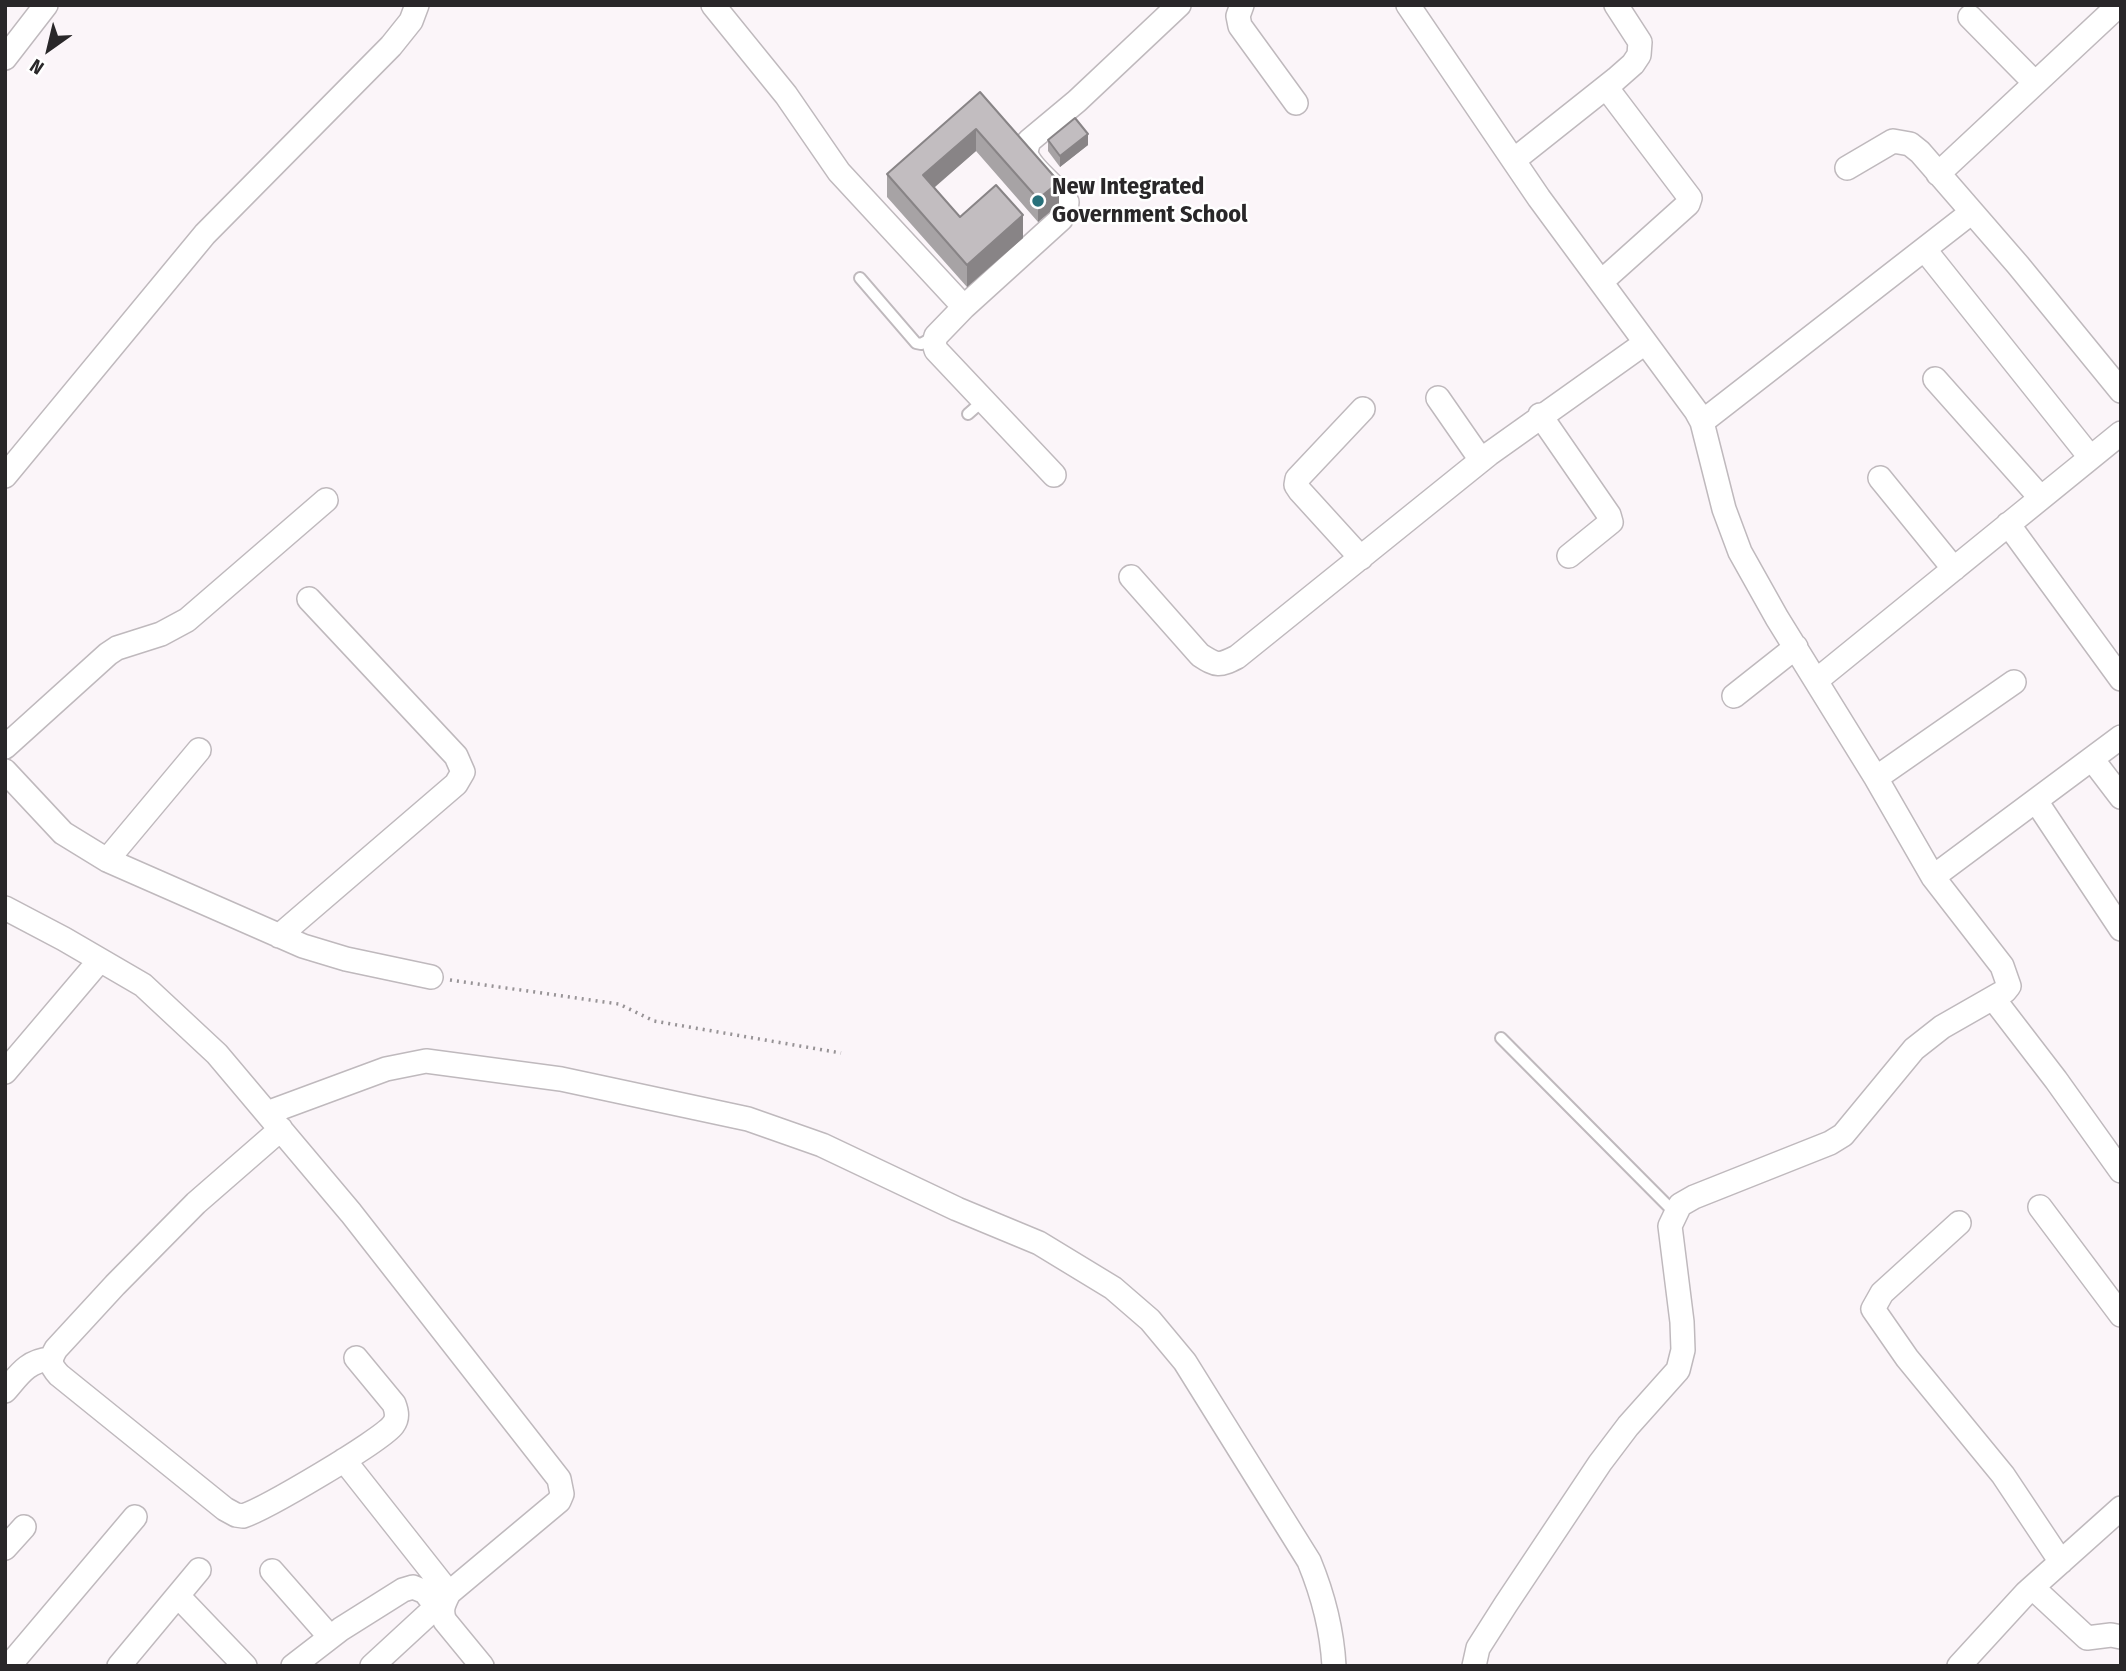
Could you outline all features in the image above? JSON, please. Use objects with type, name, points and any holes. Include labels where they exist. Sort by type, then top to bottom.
[{"type":"street","points":[[5,476],[205,234],[391,46],[411,21],[417,5]]},
{"type":"street","points":[[1054,475],[976,407],[936,350],[934,343],[936,336],[964,307],[1061,219],[1066,211],[1067,202],[1059,191],[1028,159],[1026,151],[1029,141],[1057,124],[1179,5]]},
{"type":"street","points":[[1242,5],[1238,16],[1240,26],[1296,103]]},
{"type":"street","points":[[1409,5],[1514,160],[1696,411],[1702,422],[1724,509],[1740,552],[1933,877],[2002,966],[2009,986],[1942,1027],[1914,1049],[1843,1135],[1830,1143],[1680,1205],[1670,1226],[1682,1322],[1683,1350],[1678,1370],[1628,1426],[1600,1463],[1478,1648],[1474,1666]]},
{"type":"street","points":[[1514,160],[1606,87],[1633,64],[1639,55],[1640,42],[1616,5]]},
{"type":"street","points":[[1938,174],[2119,5]]},
{"type":"street","points":[[5,58],[41,7]]},
{"type":"street","points":[[725,9],[839,172],[964,307]]},
{"type":"street","points":[[1970,17],[2035,83]]},
{"type":"street","points":[[1601,282],[1688,204],[1690,198],[1606,87]]},
{"type":"street","points":[[1847,168],[1893,141],[1902,141],[1920,152],[2121,391]]},
{"type":"street","points":[[1702,422],[1972,212]]},
{"type":"street","points":[[1925,250],[2090,457]]},
{"type":"street","points":[[1131,577],[1200,655],[1212,663],[1222,665],[1237,657],[1540,415],[1645,343]]},
{"type":"street","points":[[1935,379],[2040,497]]},
{"type":"street","points":[[1438,398],[1481,460]]},
{"type":"street","points":[[1362,558],[1296,485],[1297,478],[1363,409]]},
{"type":"street","points":[[1540,415],[1609,515],[1611,522],[1569,556]]},
{"type":"street","points":[[1817,680],[2121,433]]},
{"type":"street","points":[[1881,478],[1954,569]]},
{"type":"street","points":[[5,747],[108,654],[187,621],[326,500]]},
{"type":"street","points":[[2008,524],[2121,679]]},
{"type":"street","points":[[279,936],[456,784],[463,772],[456,756],[309,599]]},
{"type":"street","points":[[1734,696],[1796,647]]},
{"type":"street","points":[[1876,778],[2014,682]]},
{"type":"street","points":[[1933,877],[2121,737]]},
{"type":"street","points":[[107,860],[199,750]]},
{"type":"street","points":[[2092,759],[2121,797]]},
{"type":"street","points":[[5,771],[63,833],[107,860],[303,946],[346,959],[431,977]]},
{"type":"street","points":[[2036,801],[2121,929]]},
{"type":"street","points":[[5,908],[143,985],[217,1054],[351,1213],[559,1479],[562,1494],[559,1501],[372,1666]]},
{"type":"street","points":[[5,1072],[100,960]]},
{"type":"street","points":[[1993,998],[2121,1171]]},
{"type":"street","points":[[356,1358],[394,1404],[397,1417],[392,1426],[344,1460],[250,1514],[236,1515],[59,1376],[51,1366],[50,1359],[115,1285],[274,1121],[386,1069],[426,1061],[561,1079],[748,1119],[822,1145],[957,1209],[1039,1243],[1114,1288],[1150,1320],[1185,1362],[1308,1561],[1321,1590],[1332,1637],[1334,1666]]},
{"type":"street","points":[[2040,1207],[2121,1315]]},
{"type":"street","points":[[1959,1223],[1882,1293],[1873,1309],[1908,1358],[2003,1475],[2061,1562]]},
{"type":"street","points":[[8,1381],[37,1360],[50,1359]]},
{"type":"street","points":[[344,1460],[442,1605],[444,1621],[482,1666]]},
{"type":"street","points":[[9,1666],[135,1517]]},
{"type":"street","points":[[1959,1666],[2032,1588],[2117,1518]]},
{"type":"street","points":[[5,1548],[24,1527]]},
{"type":"street","points":[[119,1666],[199,1570]]},
{"type":"street","points":[[272,1571],[330,1637]]},
{"type":"street","points":[[293,1666],[330,1637],[403,1590],[413,1587],[442,1605]]},
{"type":"street","points":[[2032,1588],[2087,1639],[2111,1635],[2121,1637]]},
{"type":"street","points":[[178,1596],[245,1666]]},
{"type":"lane","points":[[859,278],[916,343],[921,344],[936,336]]},
{"type":"lane","points":[[1501,1038],[1675,1213]]},
{"type":"path","points":[[431,977],[611,1003],[626,1007],[654,1021],[841,1053]]},
{"type":"building","points":[[980,92],[1059,182],[1038,199],[976,129],[923,175],[960,217],[996,185],[1023,215],[967,265],[887,174]]},
{"type":"building","points":[[1075,118],[1088,134],[1060,156],[1048,140]]},
{"type":"place","name":"New Integrated Government School","points":[[1038,201]]}]
